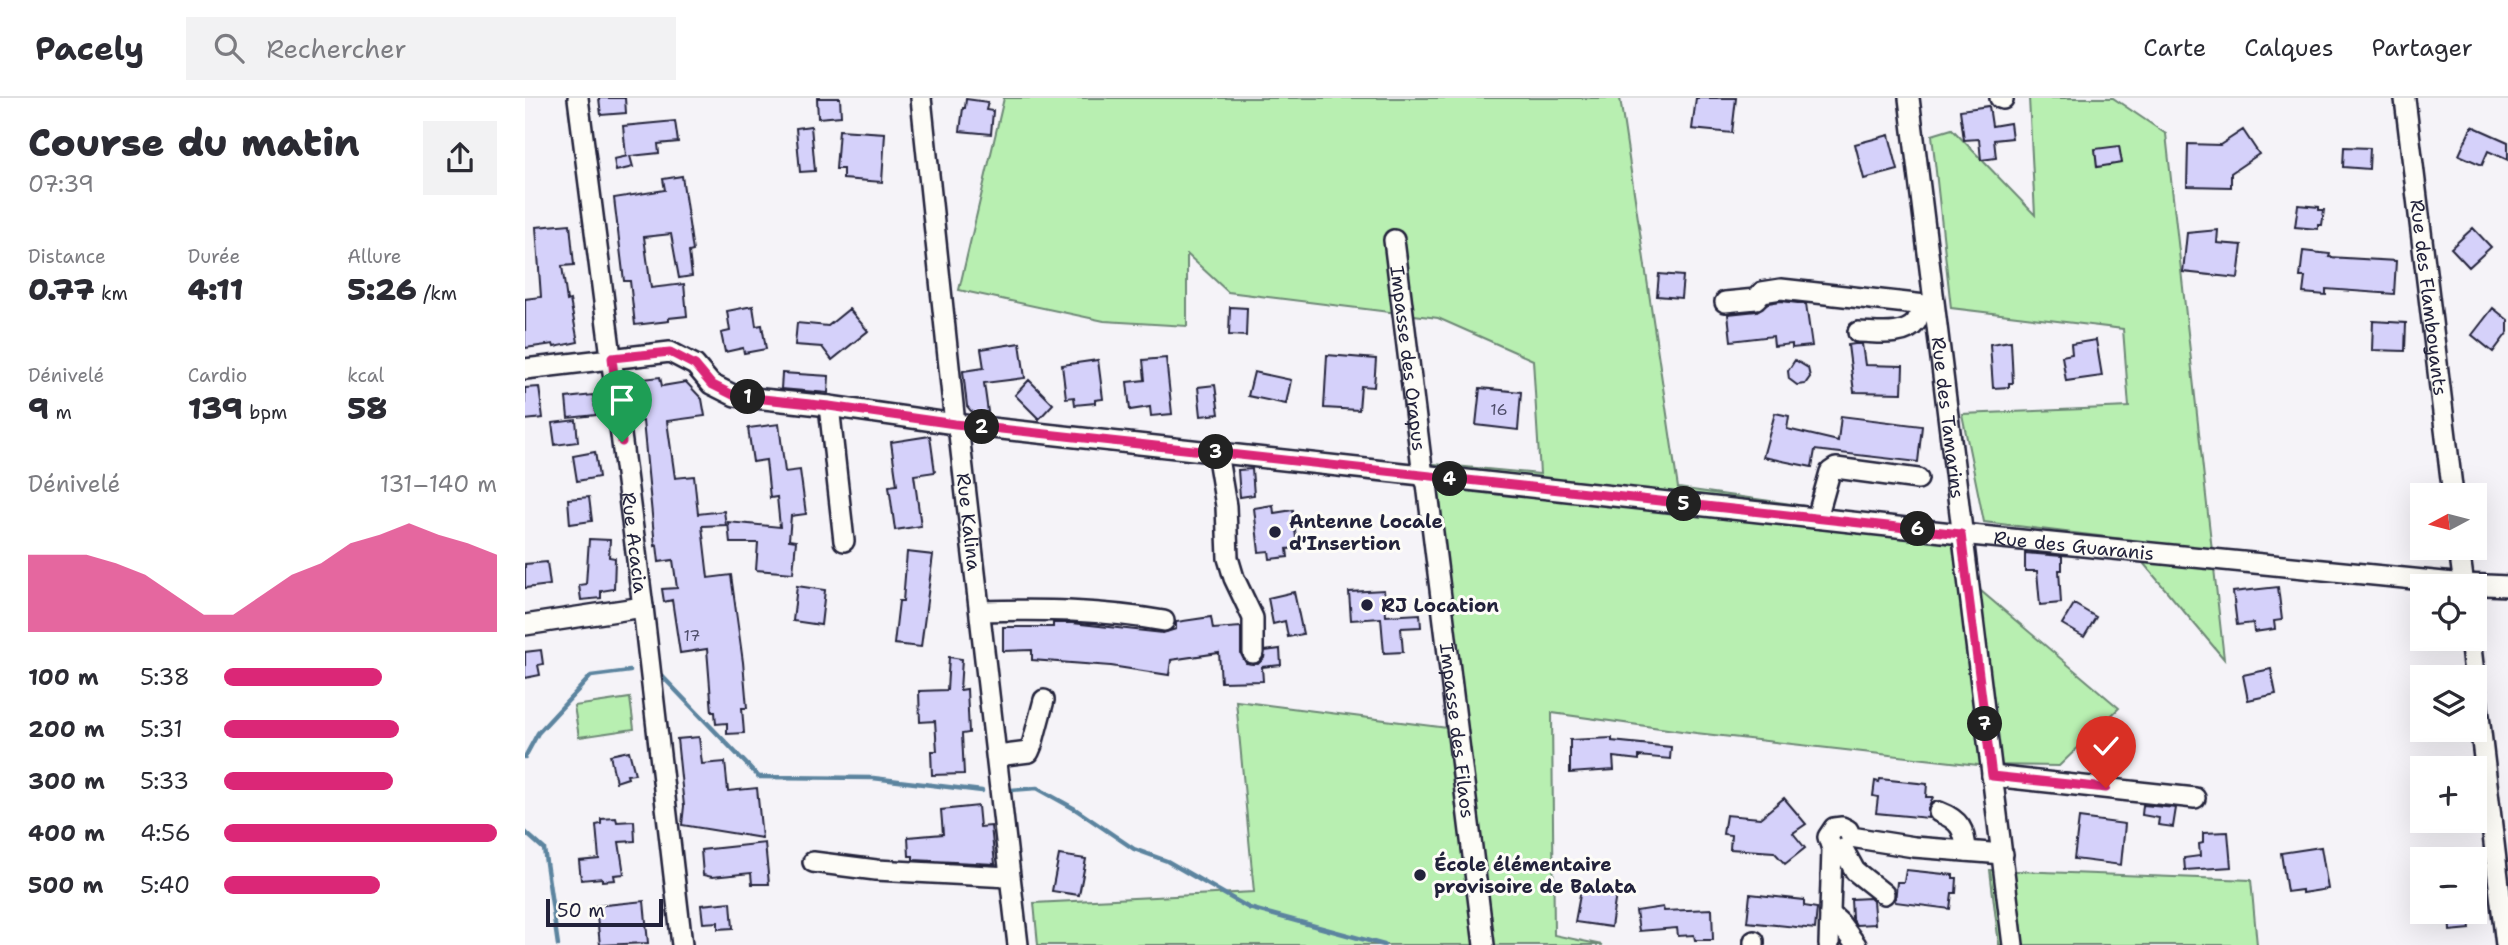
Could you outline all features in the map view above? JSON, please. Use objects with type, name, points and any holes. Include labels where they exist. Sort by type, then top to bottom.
[{"type":"street","name":"Rue Acacia","points":[[578,98],[643,607],[682,945]]},
{"type":"street","name":"Rue Kalina","points":[[921,98],[955,424],[980,611],[1018,945]]},
{"type":"street","name":"Rue des Tamarins","points":[[1909,98],[1927,306],[1961,534],[2013,945]]},
{"type":"street","name":"Rue des Flamboyants","points":[[2405,99],[2452,483]]},
{"type":"street","name":"Impasse des Orapus","points":[[1394,240],[1423,476]]},
{"type":"street","points":[[1725,302],[1756,299],[1762,292],[1781,289],[1927,306],[1916,322],[1898,332],[1858,332]]},
{"type":"street","name":"Rue des Guaranis","points":[[525,369],[670,352],[695,365],[711,384],[735,396],[955,424],[1423,476],[2410,580]]},
{"type":"street","points":[[829,406],[845,541]]},
{"type":"street","points":[[1217,452],[1226,506],[1228,558],[1234,578],[1253,618],[1254,653]]},
{"type":"street","points":[[1817,518],[1830,472],[1836,468],[1918,479]]},
{"type":"street","name":"Impasse des Filaos","points":[[1423,476],[1427,484],[1484,945]]},
{"type":"street","name":"Rue des Guaranis","points":[[2487,586],[2508,586]]},
{"type":"street","points":[[525,625],[643,607]]},
{"type":"street","points":[[980,611],[1048,609],[1116,612],[1164,621]]},
{"type":"street","points":[[2471,651],[2506,945]]},
{"type":"street","points":[[997,756],[1029,752],[1044,700]]},
{"type":"street","points":[[1992,776],[2195,798]]},
{"type":"street","points":[[1940,812],[1953,817],[1962,825],[1966,852]]},
{"type":"street","points":[[1842,845],[2003,854]]},
{"type":"street","points":[[1842,845],[1856,871],[1884,894]]},
{"type":"street","points":[[1829,945],[1830,914],[1842,845]]},
{"type":"street","points":[[813,862],[876,870],[1010,877]]},
{"type":"street","points":[[1830,914],[1856,945]]},
{"type":"green space","points":[[1004,98],[1620,98],[1678,488],[1941,525],[1981,591],[2119,708],[2059,766],[1978,765],[1696,733],[1552,713],[1554,935],[1602,945],[1038,945],[1034,903],[1254,892],[1236,701],[1448,728],[1414,462],[1540,474],[1533,360],[1438,318],[1228,292],[1187,254],[1187,326],[1104,321],[959,290]]},
{"type":"green space","points":[[2029,98],[2113,98],[2166,134],[2224,659],[2123,539],[1984,522],[1962,414],[2129,407],[2123,329],[1951,308],[1932,135],[1952,129],[2035,215]]},
{"type":"green space","points":[[630,698],[634,729],[579,737],[574,706]]},
{"type":"green space","points":[[1990,870],[2251,880],[2257,945],[1999,945]]},
{"type":"building","points":[[599,98],[625,98],[626,113],[601,115]]},
{"type":"building","points":[[817,98],[840,98],[841,116],[818,118]]},
{"type":"building","points":[[1696,98],[1736,98],[1732,133],[1692,129]]},
{"type":"building","points":[[966,99],[988,102],[986,110],[993,111],[991,134],[960,131]]},
{"type":"building","points":[[1989,106],[1992,126],[2010,123],[2012,138],[1994,140],[1996,158],[1981,160],[1979,139],[1964,140],[1960,110]]},
{"type":"building","points":[[675,121],[678,142],[658,144],[659,153],[630,156],[633,167],[616,171],[614,159],[628,156],[623,126]]},
{"type":"building","points":[[811,126],[815,171],[800,172],[796,128]]},
{"type":"building","points":[[2472,126],[2508,142],[2508,160],[2488,151],[2482,165],[2459,155]]},
{"type":"building","points":[[839,130],[885,133],[882,182],[843,179],[843,169],[836,169]]},
{"type":"building","points":[[2243,130],[2259,154],[2231,173],[2231,187],[2187,186],[2188,144],[2220,145]]},
{"type":"building","points":[[1889,135],[1898,170],[1864,179],[1855,144]]},
{"type":"building","points":[[2119,146],[2122,163],[2097,167],[2095,149]]},
{"type":"building","points":[[2344,147],[2370,148],[2369,169],[2343,167]]},
{"type":"building","points":[[682,176],[693,251],[689,252],[692,276],[679,278],[671,234],[644,237],[651,288],[684,284],[687,316],[635,325],[630,281],[624,281],[614,198],[665,190],[663,179]]},
{"type":"building","points":[[2298,205],[2324,210],[2322,225],[2318,225],[2318,229],[2295,227]]},
{"type":"building","points":[[570,224],[574,265],[562,266],[567,301],[570,300],[578,342],[554,347],[553,344],[525,348],[525,299],[541,297],[536,227]]},
{"type":"building","points":[[2473,228],[2491,247],[2469,267],[2451,248]]},
{"type":"building","points":[[2218,230],[2217,243],[2242,245],[2238,278],[2183,272],[2187,233]]},
{"type":"building","points":[[2303,251],[2330,254],[2329,257],[2396,261],[2394,294],[2326,289],[2326,295],[2303,293],[2305,277],[2300,277]]},
{"type":"building","points":[[1659,274],[1683,276],[1681,298],[1657,296]]},
{"type":"building","points":[[1781,301],[1806,304],[1812,346],[1774,346],[1773,336],[1731,341],[1728,314],[1757,311],[1768,303]]},
{"type":"building","points":[[753,306],[756,326],[762,325],[766,349],[744,353],[743,348],[725,352],[721,333],[730,331],[727,311]]},
{"type":"building","points":[[1230,307],[1247,308],[1246,336],[1229,335]]},
{"type":"building","points":[[2493,308],[2508,320],[2508,332],[2493,352],[2472,335]]},
{"type":"building","points":[[849,309],[868,331],[832,360],[822,347],[795,345],[797,323],[828,326]]},
{"type":"building","points":[[2373,321],[2406,323],[2405,351],[2372,350]]},
{"type":"building","points":[[2096,340],[2102,376],[2066,381],[2062,356],[2072,354],[2071,344]]},
{"type":"building","points":[[2011,341],[2013,383],[2009,383],[2009,387],[1993,388],[1990,344]]},
{"type":"building","points":[[1020,343],[1025,378],[984,383],[988,412],[978,414],[971,411],[967,406],[963,371],[984,368],[981,349]]},
{"type":"building","points":[[1862,344],[1865,365],[1903,366],[1902,393],[1854,392],[1848,345]]},
{"type":"building","points":[[1327,355],[1376,359],[1374,387],[1361,386],[1359,410],[1324,408]]},
{"type":"building","points":[[1166,358],[1172,414],[1151,416],[1150,407],[1130,410],[1127,382],[1145,380],[1143,360]]},
{"type":"building","points":[[1098,360],[1103,399],[1095,400],[1095,403],[1075,405],[1074,397],[1066,398],[1062,365]]},
{"type":"building","points":[[1795,360],[1808,368],[1810,377],[1805,384],[1797,385],[1789,379],[1788,371]]},
{"type":"building","points":[[1254,372],[1291,380],[1286,404],[1248,396]]},
{"type":"building","points":[[782,373],[829,376],[828,393],[781,389]]},
{"type":"building","points":[[660,377],[662,386],[686,382],[702,399],[705,416],[667,421],[675,478],[694,476],[698,514],[724,511],[726,525],[702,526],[708,578],[731,575],[747,708],[742,708],[744,733],[727,734],[727,723],[716,724],[715,712],[712,712],[707,649],[680,653],[672,600],[664,602],[662,589],[677,588],[673,560],[659,562],[657,545],[655,546],[643,421],[634,422],[630,392],[636,391],[634,380]]},
{"type":"building","points":[[1029,380],[1053,404],[1039,419],[1015,395]]},
{"type":"building","points":[[1215,385],[1219,414],[1201,416],[1198,387]]},
{"type":"building","points":[[539,387],[543,418],[525,420],[525,388]]},
{"type":"building","points":[[1480,388],[1521,392],[1518,430],[1476,425]]},
{"type":"building","points":[[593,395],[596,415],[568,418],[566,398]]},
{"type":"building","points":[[1775,413],[1789,416],[1787,429],[1838,441],[1841,416],[1922,426],[1918,462],[1815,450],[1812,467],[1763,457]]},
{"type":"building","points":[[576,420],[578,442],[555,445],[552,423]]},
{"type":"building","points":[[779,424],[785,472],[800,470],[806,514],[791,516],[789,540],[796,541],[793,573],[756,570],[758,543],[730,543],[728,522],[780,527],[777,497],[770,498],[766,460],[753,462],[748,428]]},
{"type":"building","points":[[930,436],[935,472],[914,475],[921,526],[895,530],[889,486],[897,485],[891,442]]},
{"type":"building","points":[[595,452],[599,477],[577,481],[573,456]]},
{"type":"building","points":[[1252,469],[1254,495],[1240,497],[1238,470]]},
{"type":"building","points":[[589,497],[592,521],[570,524],[568,499]]},
{"type":"building","points":[[1273,505],[1274,513],[1293,510],[1297,548],[1287,549],[1288,557],[1270,559],[1269,551],[1259,552],[1254,508]]},
{"type":"building","points":[[589,539],[610,540],[609,557],[615,558],[614,589],[601,591],[601,598],[581,600],[579,585],[586,584]]},
{"type":"building","points":[[907,552],[933,555],[921,647],[894,644],[899,601],[903,601]]},
{"type":"building","points":[[2025,553],[2062,556],[2062,570],[2059,570],[2061,603],[2040,605],[2037,571],[2025,571]]},
{"type":"building","points":[[547,562],[550,585],[525,588],[525,564]]},
{"type":"building","points":[[797,586],[825,590],[821,625],[793,621]]},
{"type":"building","points":[[2278,587],[2282,620],[2274,621],[2275,629],[2254,632],[2253,623],[2237,625],[2233,592]]},
{"type":"building","points":[[1384,590],[1386,616],[1420,614],[1421,627],[1401,628],[1403,652],[1384,653],[1381,618],[1351,620],[1349,592]]},
{"type":"building","points":[[1294,592],[1303,634],[1288,637],[1285,621],[1273,624],[1268,598]]},
{"type":"building","points":[[2074,604],[2096,617],[2084,637],[2062,624]]},
{"type":"building","points":[[1211,617],[1213,629],[1241,627],[1241,654],[1246,663],[1258,664],[1264,658],[1265,651],[1280,649],[1281,665],[1262,667],[1263,681],[1221,682],[1219,653],[1171,660],[1169,675],[1111,666],[1032,660],[1032,650],[1003,651],[1003,627],[1053,627],[1053,623],[1072,623],[1163,633],[1176,629],[1176,622]]},
{"type":"building","points":[[541,650],[543,664],[538,665],[540,675],[525,678],[525,652]]},
{"type":"building","points":[[949,657],[962,659],[960,690],[967,689],[969,733],[962,734],[964,774],[932,775],[931,751],[937,751],[935,721],[920,722],[919,691],[947,690]]},
{"type":"building","points":[[2271,669],[2276,694],[2248,700],[2243,675]]},
{"type":"building","points":[[699,737],[702,764],[725,762],[728,791],[757,788],[762,838],[682,825],[684,806],[677,739]]},
{"type":"building","points":[[1612,738],[1612,741],[1671,747],[1670,759],[1613,757],[1614,770],[1570,773],[1570,740]]},
{"type":"building","points":[[629,751],[635,774],[627,775],[628,778],[616,782],[610,755]]},
{"type":"building","points":[[1880,779],[1927,784],[1926,797],[1933,797],[1928,808],[1928,818],[1876,813],[1878,797],[1873,796],[1875,781],[1879,782]]},
{"type":"building","points":[[1784,798],[1806,824],[1793,833],[1805,848],[1785,864],[1774,852],[1730,849],[1731,835],[1723,834],[1726,815],[1760,818]]},
{"type":"building","points":[[2143,805],[2176,808],[2173,827],[2158,825],[2159,818],[2142,815]]},
{"type":"building","points":[[978,806],[980,827],[991,826],[995,864],[913,860],[913,856],[909,856],[908,837],[943,834],[941,810]]},
{"type":"building","points":[[616,818],[617,822],[634,821],[635,841],[619,842],[624,874],[614,875],[615,880],[581,880],[579,861],[599,859],[596,825],[601,824],[601,819]]},
{"type":"building","points":[[2079,818],[2125,824],[2121,865],[2074,859]]},
{"type":"building","points":[[2228,832],[2231,867],[2185,870],[2184,858],[2200,856],[2199,844],[2203,843],[2203,833]]},
{"type":"building","points":[[765,843],[769,884],[752,884],[751,873],[712,877],[703,875],[701,850]]},
{"type":"building","points":[[2321,847],[2328,889],[2287,892],[2281,853]]},
{"type":"building","points":[[1059,855],[1086,859],[1079,895],[1052,891]]},
{"type":"building","points":[[1906,870],[1953,875],[1953,878],[1957,878],[1956,893],[1952,893],[1950,909],[1895,902],[1897,882],[1904,882]]},
{"type":"building","points":[[1582,884],[1617,888],[1611,927],[1575,922]]},
{"type":"building","points":[[1750,894],[1804,900],[1804,906],[1817,908],[1815,929],[1747,922]]},
{"type":"building","points":[[1870,898],[1873,901],[1875,924],[1856,925],[1852,918],[1851,899]]},
{"type":"building","points":[[644,901],[648,943],[600,945],[596,906]]},
{"type":"building","points":[[731,902],[733,928],[718,929],[718,922],[703,923],[701,905]]},
{"type":"building","points":[[1663,907],[1664,911],[1712,909],[1713,940],[1695,940],[1694,935],[1678,936],[1677,928],[1639,931],[1636,911]]},
{"type":"building","points":[[2450,924],[2469,924],[2470,929],[2450,931]]},
{"type":"waterway","points":[[525,757],[538,733],[591,676],[630,671]]},
{"type":"waterway","points":[[661,675],[759,777],[873,778],[982,791]]},
{"type":"waterway","points":[[1011,790],[1037,788],[1075,809],[1134,849],[1167,861],[1249,908],[1384,945]]},
{"type":"waterway","points":[[525,832],[544,849],[558,945]]},
{"type":"place","name":"Antenne Locale d'Insertion","points":[[1275,532]]},
{"type":"place","name":"RJ Location","points":[[1367,605]]},
{"type":"place","name":"École élémentaire provisoire de Balata","points":[[1420,875]]},
{"type":"route","points":[[622,442],[612,358],[670,352],[695,365],[711,384],[735,396],[955,424],[1961,534],[1992,776],[2106,788]]}]
